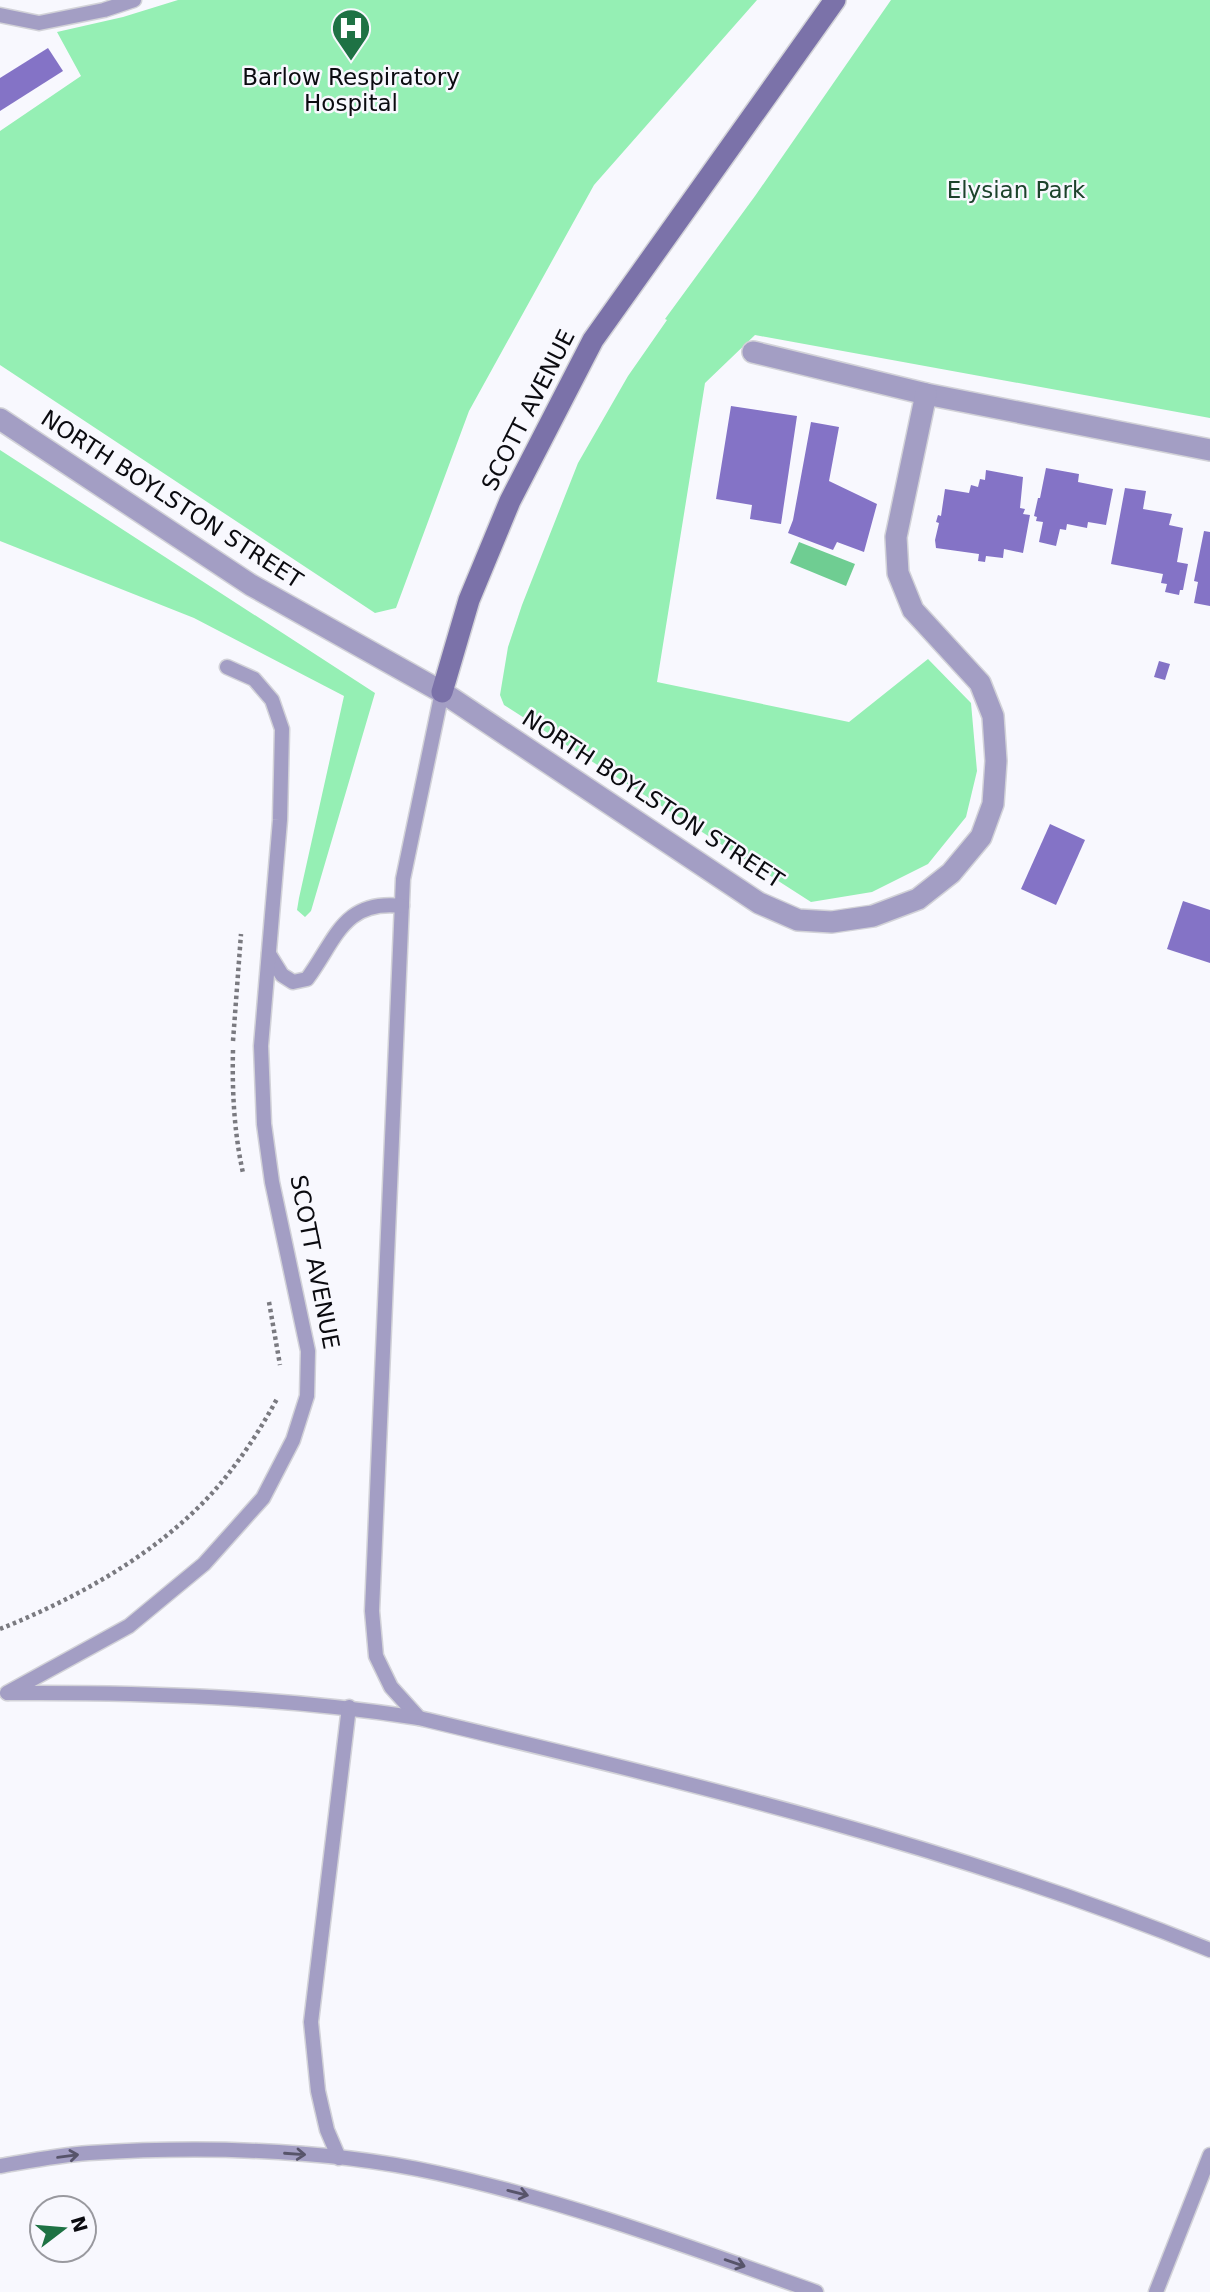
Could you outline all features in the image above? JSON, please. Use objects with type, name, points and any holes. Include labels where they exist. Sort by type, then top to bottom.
[{"type":"street","name":"SCOTT AVENUE","points":[[442,692],[469,600],[510,501],[593,340],[835,0]]},
{"type":"street","points":[[753,352],[926,394],[1210,450]]},
{"type":"street","name":"NORTH BOYLSTON STREET","points":[[0,419],[251,585],[442,692],[759,903],[798,920],[832,922],[873,916],[918,899],[951,873],[981,837],[993,804],[996,761],[993,716],[980,683],[913,610],[898,573],[896,537],[926,394]]},
{"type":"lane","points":[[0,15],[39,23],[104,10],[134,0]]},
{"type":"lane","name":"SCOTT AVENUE","points":[[4,1694],[129,1626],[204,1564],[262,1498],[293,1440],[307,1396],[308,1351],[272,1182],[264,1124],[261,1046],[280,820],[282,730],[272,700],[254,679],[228,667]]},
{"type":"lane","name":"SCOTT AVENUE","points":[[419,1718],[391,1687],[376,1657],[372,1611],[403,878],[442,692]]},
{"type":"lane","points":[[269,954],[282,975],[293,982],[307,979],[339,927],[361,909],[384,904],[402,906]]},
{"type":"lane","points":[[4,1694],[135,1693],[243,1698],[349,1707],[419,1718],[710,1789],[849,1827],[1098,1906],[1210,1950]]},
{"type":"lane","points":[[339,2158],[327,2130],[318,2091],[311,2022],[349,1707]]},
{"type":"lane","points":[[0,2166],[91,2153],[208,2148],[339,2158],[436,2172],[546,2200],[816,2292]]},
{"type":"lane","points":[[1156,2292],[1210,2155]]},
{"type":"path","points":[[241,934],[232,1090],[243,1176]]},
{"type":"path","points":[[268,1300],[280,1369]]},
{"type":"path","points":[[0,1629],[72,1595],[137,1558],[194,1511],[234,1467],[282,1390]]},
{"type":"green space","points":[[178,0],[757,0],[594,185],[469,411],[396,608],[375,613],[0,365],[0,131],[81,76],[57,32],[123,17]]},
{"type":"green space","name":"Elysian Park","points":[[891,0],[1210,0],[1210,418],[755,335],[705,383],[657,682],[849,722],[928,659],[971,703],[977,771],[966,817],[928,864],[872,892],[811,902],[504,705],[500,695],[508,647],[522,605],[578,463],[628,376],[667,320],[665,319],[755,196]]},
{"type":"green space","points":[[0,450],[375,693],[311,911],[305,917],[297,910],[299,898],[344,696],[194,618],[0,541]]},
{"type":"shaded area","points":[[799,542],[855,564],[846,586],[790,563]]},
{"type":"building","points":[[48,48],[63,71],[0,111],[0,78]]},
{"type":"building","points":[[731,406],[797,416],[781,524],[750,519],[752,505],[716,499]]},
{"type":"building","points":[[811,422],[839,427],[829,481],[877,504],[864,552],[837,542],[833,550],[788,533],[793,520]]},
{"type":"building","points":[[1046,468],[1079,474],[1078,482],[1113,489],[1106,525],[1088,522],[1087,528],[1067,524],[1066,530],[1060,529],[1056,546],[1039,542],[1043,522],[1036,521],[1037,517],[1034,516]]},
{"type":"building","points":[[986,470],[1023,477],[1020,508],[1025,509],[1023,514],[1030,515],[1023,553],[1004,549],[1003,558],[986,556],[985,562],[978,561],[979,554],[936,548],[939,523],[936,522],[938,515],[941,516],[945,489],[969,493],[971,485],[978,487],[980,479],[985,480]]},
{"type":"building","points":[[1125,488],[1146,491],[1143,509],[1172,514],[1169,525],[1183,528],[1177,562],[1188,564],[1183,590],[1180,590],[1179,595],[1165,592],[1167,584],[1161,583],[1163,574],[1111,564]]},
{"type":"building","points":[[1204,531],[1210,532],[1210,606],[1194,603],[1198,582],[1194,581]]},
{"type":"building","points":[[1159,661],[1170,664],[1165,680],[1154,677]]},
{"type":"building","points":[[1050,824],[1085,840],[1056,905],[1021,889]]},
{"type":"building","points":[[1183,901],[1210,910],[1210,963],[1167,949]]},
{"type":"place","name":"Barlow Respiratory Hospital","points":[[351,62]]}]
